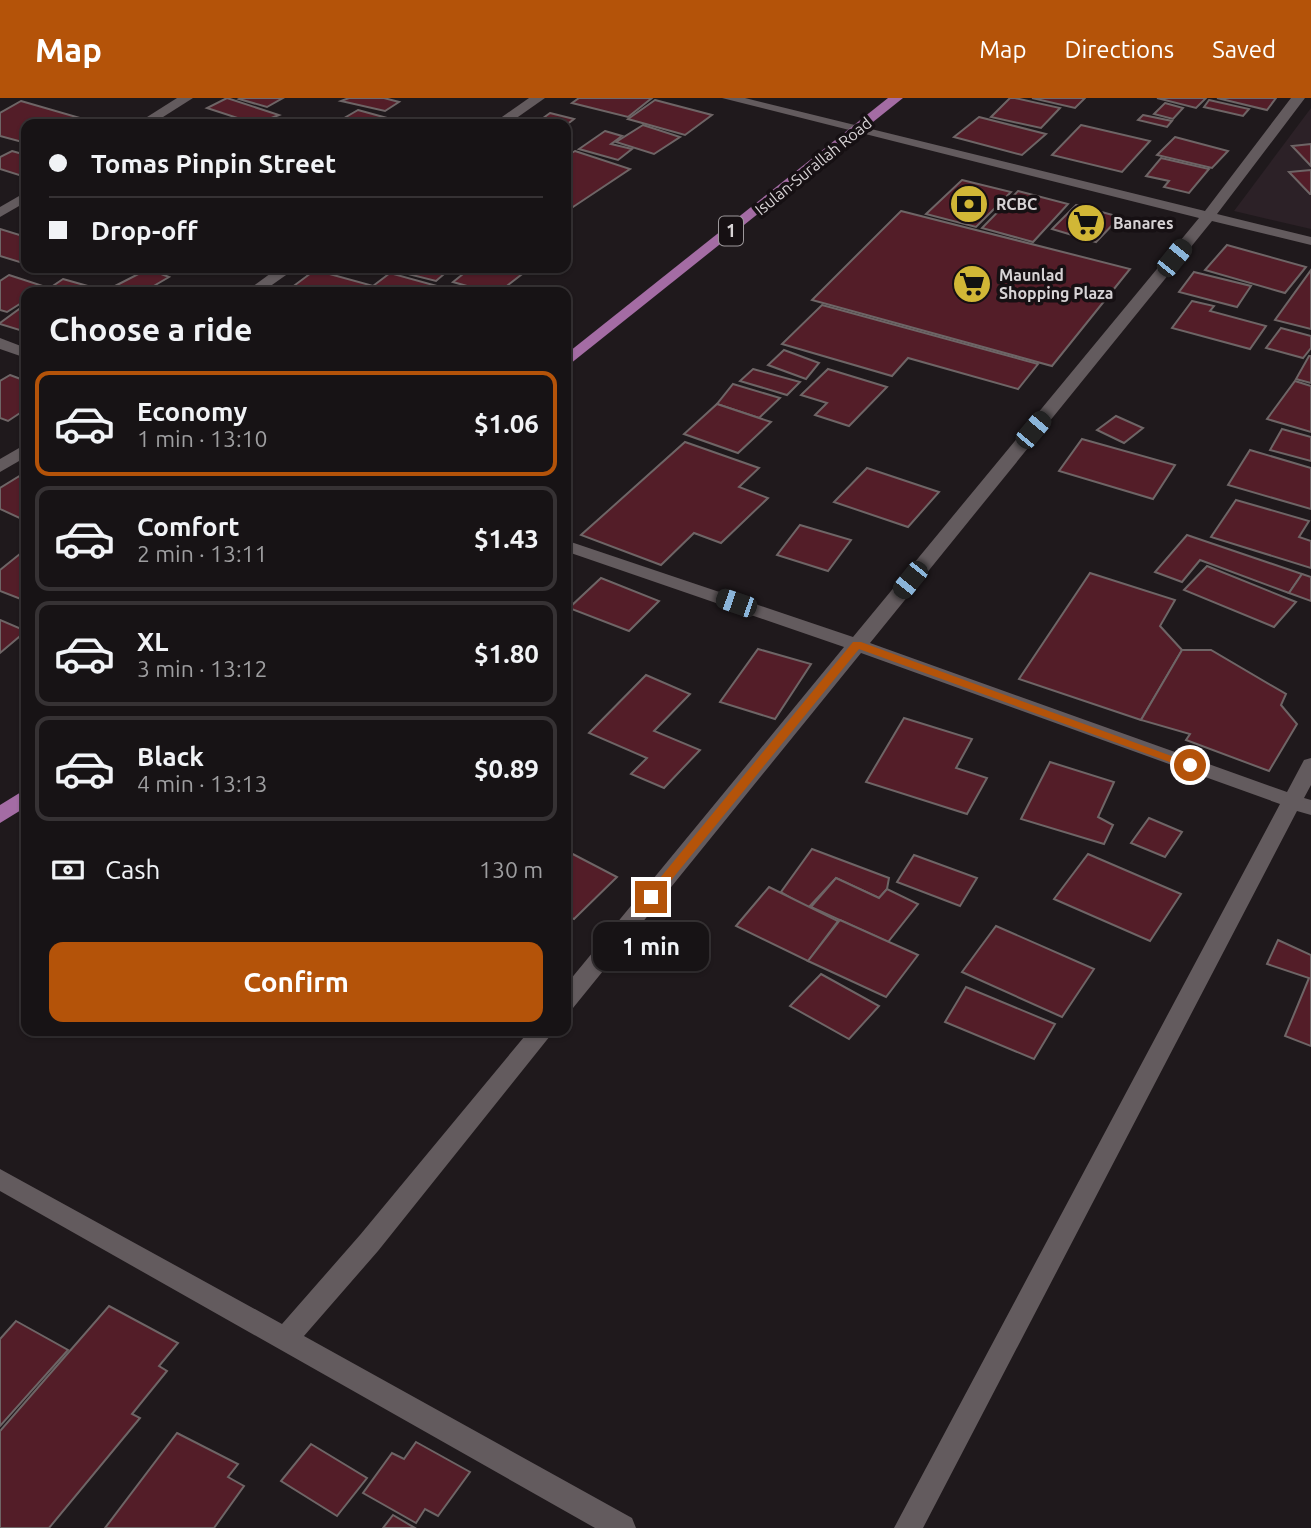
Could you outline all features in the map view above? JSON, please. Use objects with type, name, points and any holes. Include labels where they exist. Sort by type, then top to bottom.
[{"type":"highway","name":"Isulan-Surallah Road","points":[[571,358],[859,130],[895,98]]},
{"type":"highway","points":[[0,816],[21,800]]},
{"type":"street","points":[[151,119],[186,98]]},
{"type":"street","points":[[506,119],[538,98]]},
{"type":"street","points":[[729,98],[1311,240]]},
{"type":"street","points":[[571,995],[1209,215],[1298,98]]},
{"type":"street","points":[[0,213],[21,199]]},
{"type":"street","points":[[260,287],[280,273]]},
{"type":"street","points":[[0,344],[21,351]]},
{"type":"street","points":[[0,467],[21,452]]},
{"type":"street","points":[[571,547],[857,645],[1302,805]]},
{"type":"street","points":[[908,1528],[1302,805],[1311,765]]},
{"type":"street","points":[[287,1337],[369,1243],[538,1036]]},
{"type":"street","points":[[0,1179],[287,1337],[622,1528]]},
{"type":"shaded area","points":[[1311,108],[1311,229],[1234,211]]},
{"type":"building","points":[[227,98],[279,115],[269,119],[241,119],[207,108]]},
{"type":"building","points":[[283,98],[267,107],[239,99]]},
{"type":"building","points":[[349,98],[384,98],[399,102],[385,111],[341,101]]},
{"type":"building","points":[[579,98],[652,98],[628,117],[572,103]]},
{"type":"building","points":[[1010,98],[1060,108],[1041,128],[991,117]]},
{"type":"building","points":[[1032,98],[1085,98],[1075,108]]},
{"type":"building","points":[[1157,98],[1206,98],[1196,108]]},
{"type":"building","points":[[1217,98],[1276,98],[1267,110]]},
{"type":"building","points":[[655,100],[712,115],[685,135],[628,119]]},
{"type":"building","points":[[1209,100],[1249,109],[1243,116],[1204,107]]},
{"type":"building","points":[[21,101],[80,118],[21,119],[21,142],[0,136],[0,113]]},
{"type":"building","points":[[1165,103],[1183,108],[1173,119],[1154,114]]},
{"type":"building","points":[[358,110],[391,119],[343,119]]},
{"type":"building","points":[[550,113],[574,119],[571,121],[571,119],[542,119]]},
{"type":"building","points":[[1143,115],[1172,121],[1167,127],[1138,120]]},
{"type":"building","points":[[979,117],[1046,134],[1022,155],[954,137]]},
{"type":"building","points":[[643,125],[680,137],[654,154],[616,142]]},
{"type":"building","points":[[1081,125],[1150,141],[1122,172],[1052,155]]},
{"type":"building","points":[[605,131],[622,136],[611,144],[632,149],[618,160],[579,149]]},
{"type":"building","points":[[1175,137],[1228,151],[1212,168],[1157,155]]},
{"type":"building","points":[[1311,144],[1311,166],[1292,146]]},
{"type":"building","points":[[12,151],[21,154],[21,174],[0,169],[0,157]]},
{"type":"building","points":[[575,151],[630,169],[573,207],[571,153]]},
{"type":"building","points":[[1161,158],[1209,169],[1189,193],[1164,187],[1169,181],[1146,176]]},
{"type":"building","points":[[1311,170],[1311,194],[1310,194],[1289,172]]},
{"type":"building","points":[[962,180],[1011,192],[976,227],[926,214]]},
{"type":"building","points":[[1018,191],[1068,204],[1033,242],[982,228]]},
{"type":"building","points":[[1076,205],[1120,217],[1096,242],[1052,229]]},
{"type":"building","name":"Maunlad Shopping Plaza","points":[[901,211],[1130,269],[1052,366],[812,300]]},
{"type":"building","points":[[0,229],[21,235],[21,262],[0,256]]},
{"type":"building","points":[[1227,245],[1306,267],[1285,293],[1205,270]]},
{"type":"building","points":[[1311,270],[1311,329],[1275,320]]},
{"type":"building","points":[[1194,272],[1251,286],[1237,307],[1179,292]]},
{"type":"building","points":[[140,273],[158,273],[169,277],[152,287],[115,286]]},
{"type":"building","points":[[311,273],[326,273],[373,286],[390,273],[441,287],[292,287]]},
{"type":"building","points":[[404,273],[445,273],[436,281]]},
{"type":"building","points":[[464,273],[524,273],[505,287],[470,287],[453,282]]},
{"type":"building","points":[[9,275],[46,287],[21,287],[21,303],[7,312],[0,310],[0,281]]},
{"type":"building","points":[[63,279],[91,287],[51,287]]},
{"type":"building","points":[[1192,301],[1214,306],[1210,311],[1266,326],[1250,349],[1172,328]]},
{"type":"building","points":[[822,305],[1038,364],[1018,389],[908,358],[892,376],[782,344]]},
{"type":"building","points":[[21,308],[21,330],[0,323]]},
{"type":"building","points":[[1281,328],[1311,336],[1311,348],[1303,358],[1266,348]]},
{"type":"building","points":[[784,350],[819,363],[806,379],[768,365]]},
{"type":"building","points":[[1311,356],[1311,383],[1296,379]]},
{"type":"building","points":[[753,369],[800,382],[787,395],[740,381]]},
{"type":"building","points":[[828,369],[887,387],[849,426],[815,415],[827,403],[801,395]]},
{"type":"building","points":[[10,375],[21,379],[21,412],[8,421],[0,418],[0,381]]},
{"type":"building","points":[[1295,381],[1311,386],[1311,432],[1267,419]]},
{"type":"building","points":[[733,384],[780,398],[759,418],[717,404]]},
{"type":"building","points":[[717,404],[771,422],[738,453],[684,434]]},
{"type":"building","points":[[1116,416],[1143,428],[1124,443],[1097,430]]},
{"type":"building","points":[[1282,429],[1311,437],[1311,461],[1270,450]]},
{"type":"building","points":[[1082,439],[1175,465],[1153,499],[1059,471]]},
{"type":"building","points":[[685,442],[759,468],[739,487],[768,498],[721,543],[694,533],[661,565],[581,535]]},
{"type":"building","points":[[1250,450],[1311,468],[1311,509],[1228,485]]},
{"type":"building","points":[[867,468],[939,492],[908,527],[834,502]]},
{"type":"building","points":[[21,475],[21,519],[0,509],[0,488]]},
{"type":"building","points":[[1236,500],[1309,521],[1299,537],[1311,541],[1311,568],[1211,537]]},
{"type":"building","points":[[800,525],[851,540],[828,571],[777,555]]},
{"type":"building","points":[[1187,535],[1302,574],[1289,593],[1200,560],[1182,582],[1155,572]]},
{"type":"building","points":[[21,553],[21,599],[0,591],[0,570]]},
{"type":"building","points":[[1207,566],[1296,602],[1274,627],[1184,590]]},
{"type":"building","points":[[1090,573],[1175,600],[1160,626],[1182,650],[1141,720],[1019,679]]},
{"type":"building","points":[[1302,574],[1311,577],[1311,601],[1289,593]]},
{"type":"building","points":[[601,578],[659,601],[629,631],[571,609]]},
{"type":"building","points":[[0,620],[21,629],[21,635],[0,653]]},
{"type":"building","points":[[758,649],[811,664],[775,719],[720,702]]},
{"type":"building","points":[[1182,650],[1211,650],[1286,694],[1281,705],[1297,724],[1269,771],[1186,740],[1190,734],[1141,720]]},
{"type":"building","points":[[646,675],[690,694],[654,731],[700,750],[664,788],[631,774],[647,758],[589,733]]},
{"type":"building","points":[[904,718],[972,739],[956,768],[987,778],[967,814],[866,782]]},
{"type":"building","points":[[1050,762],[1114,782],[1098,817],[1113,825],[1104,844],[1021,819]]},
{"type":"building","points":[[1149,818],[1182,832],[1165,857],[1131,843]]},
{"type":"building","points":[[812,849],[889,878],[887,889],[879,898],[836,878],[808,908],[781,892]]},
{"type":"building","points":[[571,853],[617,877],[574,919],[571,917]]},
{"type":"building","points":[[1088,854],[1181,894],[1150,941],[1054,899]]},
{"type":"building","points":[[914,855],[977,878],[960,906],[897,882]]},
{"type":"building","points":[[836,878],[879,898],[887,889],[918,904],[888,942],[811,907]]},
{"type":"building","points":[[769,887],[838,921],[808,961],[736,926]]},
{"type":"building","points":[[840,920],[918,955],[886,997],[808,961]]},
{"type":"building","points":[[996,926],[1094,969],[1062,1017],[962,972]]},
{"type":"building","points":[[1278,940],[1311,955],[1311,1046],[1285,1036],[1309,978],[1267,964]]},
{"type":"building","points":[[821,974],[879,1006],[849,1039],[790,1006]]},
{"type":"building","points":[[966,987],[1055,1024],[1034,1059],[945,1022]]},
{"type":"building","points":[[109,1306],[178,1343],[159,1366],[167,1371],[132,1414],[140,1418],[49,1528],[0,1528],[0,1431]]},
{"type":"building","points":[[16,1321],[68,1350],[0,1426],[0,1339]]},
{"type":"building","points":[[177,1433],[238,1464],[228,1477],[244,1486],[214,1528],[105,1528]]},
{"type":"building","points":[[416,1442],[470,1472],[438,1516],[425,1509],[416,1523],[363,1493],[392,1453],[404,1459]]},
{"type":"building","points":[[311,1444],[367,1478],[337,1516],[281,1481]]},
{"type":"building","points":[[393,1515],[415,1528],[383,1528]]},
{"type":"place","name":"RCBC","points":[[969,204]]},
{"type":"place","name":"Banares","points":[[1086,223]]},
{"type":"place","name":"Maunlad Shopping Plaza","points":[[972,284]]},
{"type":"route","points":[[651,897],[857,645],[1190,765]]}]
